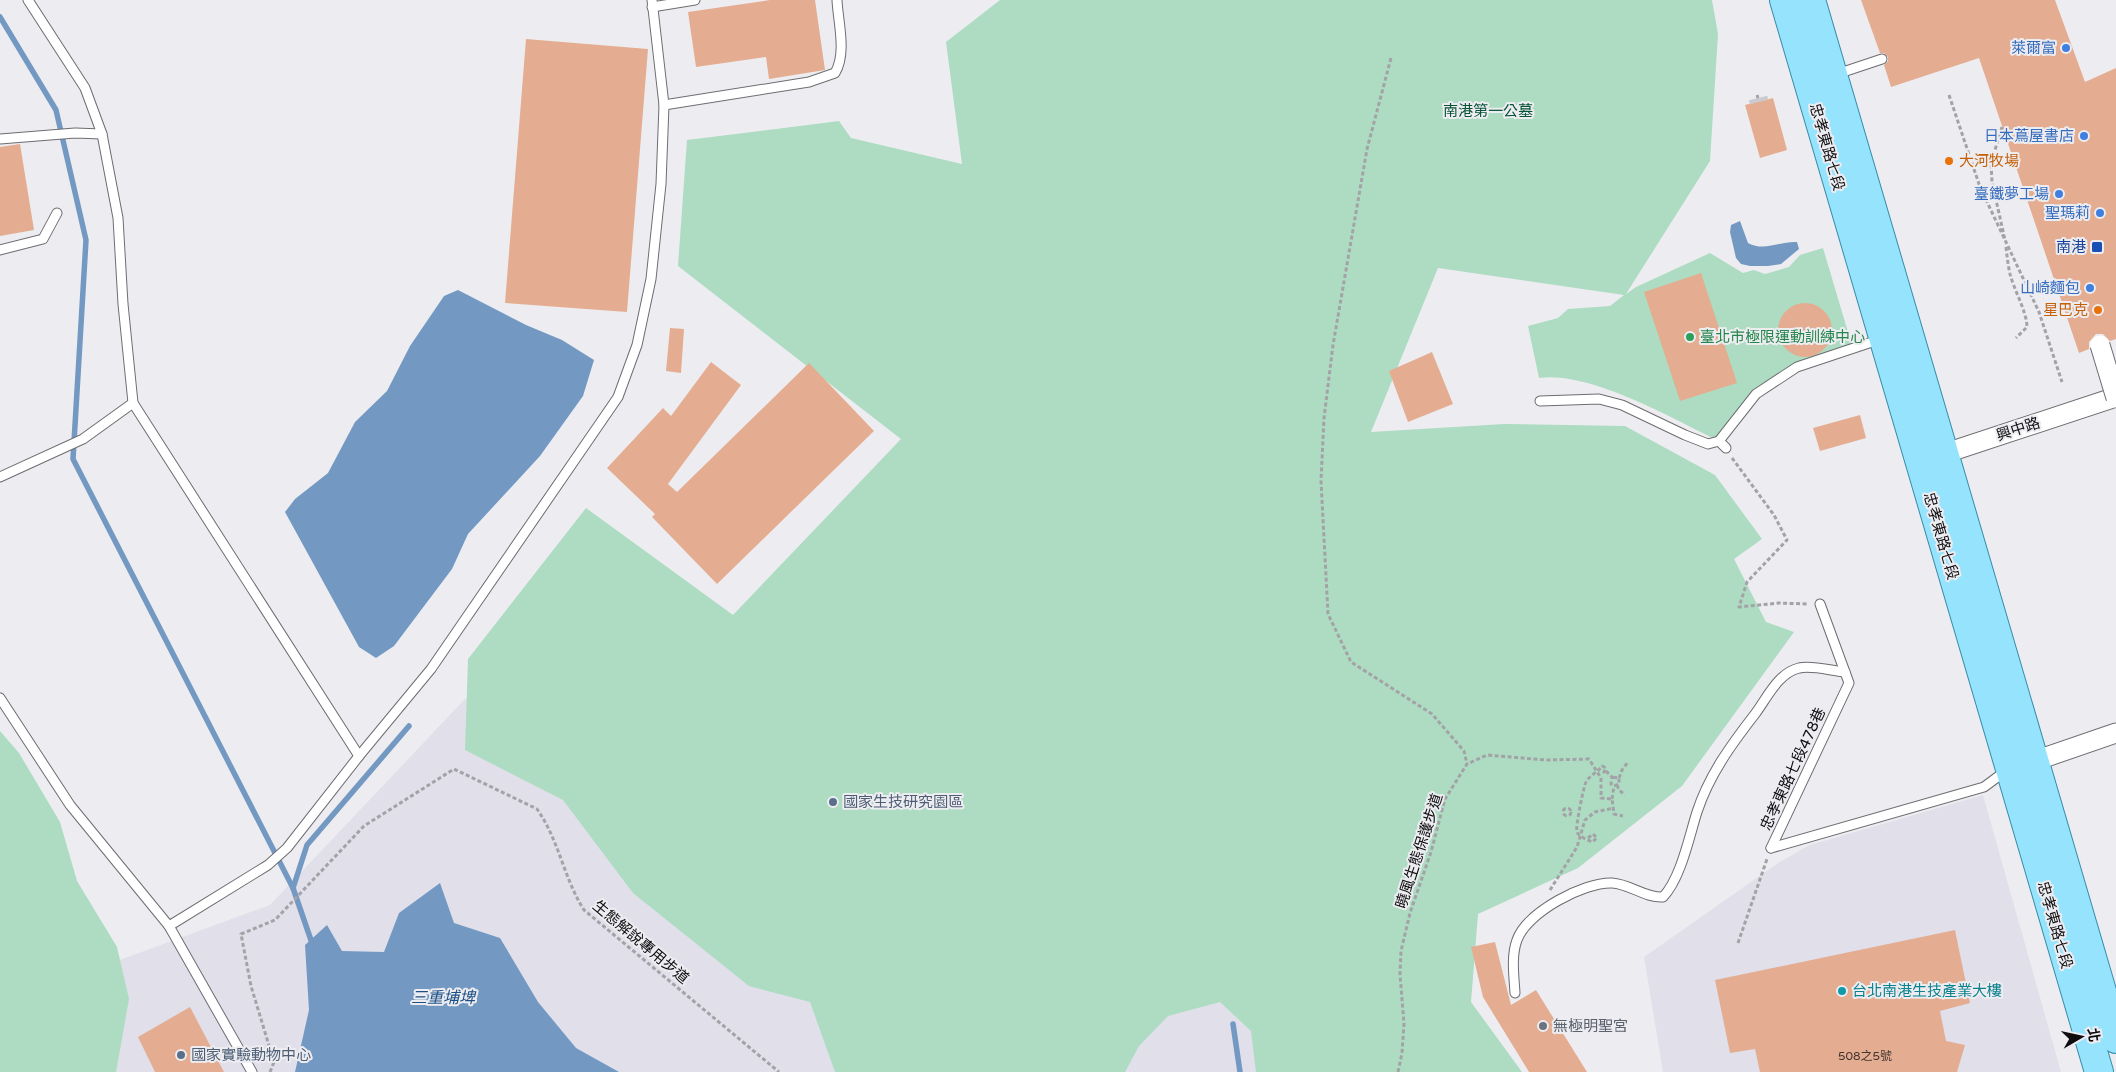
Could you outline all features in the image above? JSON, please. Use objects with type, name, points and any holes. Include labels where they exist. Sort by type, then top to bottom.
[{"type":"main road","name":"忠孝東路七段","points":[[1784,0],[1883,338],[1931,458]]},
{"type":"main road","name":"忠孝東路七段","points":[[1811,0],[1931,458],[2022,765],[2116,1039]]},
{"type":"main road","name":"忠孝東路七段","points":[[2022,765],[2099,1072]]},
{"type":"street","points":[[2100,345],[2116,397]]},
{"type":"street","name":"興中路","points":[[1931,458],[2116,397]]},
{"type":"street","points":[[2022,765],[2116,733]]},
{"type":"lane","points":[[28,0],[85,88],[102,134],[118,218],[123,304],[133,403],[359,756]]},
{"type":"lane","points":[[169,926],[268,866],[287,848],[359,756],[431,670],[618,397],[637,345],[651,279],[661,184],[664,105],[652,3],[696,0]]},
{"type":"lane","points":[[664,105],[808,82],[835,74],[839,67],[841,50],[837,0]]},
{"type":"lane","points":[[1832,76],[1882,59]]},
{"type":"lane","points":[[0,139],[75,133],[102,134]]},
{"type":"lane","points":[[0,250],[43,239],[57,213]]},
{"type":"lane","points":[[1540,401],[1600,398],[1622,405],[1684,435],[1708,444],[1719,441],[1756,394],[1797,367],[1883,338]]},
{"type":"lane","points":[[0,477],[83,439],[133,403]]},
{"type":"lane","points":[[1719,441],[1726,448]]},
{"type":"lane","name":"忠孝東路七段478巷","points":[[1771,848],[1849,683],[1820,604]]},
{"type":"lane","points":[[1515,993],[1513,960],[1517,940],[1526,925],[1560,899],[1593,886],[1614,883],[1653,897],[1663,897],[1670,890],[1675,880],[1701,799],[1720,762],[1768,693],[1780,680],[1799,668],[1845,672]]},
{"type":"lane","points":[[0,698],[70,805],[169,926],[252,1072]]},
{"type":"lane","name":"忠孝東路七段478巷","points":[[1771,848],[1984,788],[2022,765]]},
{"type":"path","points":[[1391,58],[1367,149],[1332,345],[1324,418],[1321,481],[1328,614],[1351,662],[1432,714],[1464,751],[1467,764],[1487,756],[1546,760],[1589,759],[1598,771],[1602,782],[1601,798],[1612,799]]},
{"type":"path","points":[[1949,95],[1980,187],[2039,312],[2062,382]]},
{"type":"path","points":[[2002,127],[1991,163],[1992,182],[2006,243],[2010,274],[2027,320],[2027,327],[2016,338]]},
{"type":"path","points":[[1726,448],[1774,515],[1787,540],[1747,582],[1739,607],[1779,603],[1820,604]]},
{"type":"path","points":[[1623,816],[1614,814],[1612,799],[1615,786],[1620,781],[1619,778],[1622,770],[1628,762]]},
{"type":"path","name":"曉風生態保護步道","points":[[1398,1072],[1402,1053],[1404,1024],[1400,974],[1401,951],[1410,913],[1431,852],[1445,799],[1467,764]]},
{"type":"path","name":"生態解說專用步道","points":[[270,1072],[274,1062],[251,986],[241,934],[275,920],[364,826],[454,769],[537,809],[546,821],[575,896],[584,910],[779,1072]]},
{"type":"path","points":[[1598,771],[1606,771],[1612,778],[1619,778]]},
{"type":"path","points":[[1588,838],[1581,837],[1577,833],[1576,827],[1584,784],[1598,771]]},
{"type":"path","points":[[1612,778],[1611,784],[1625,795]]},
{"type":"path","points":[[1560,899],[1549,890],[1577,847],[1585,820],[1595,812],[1614,808]]},
{"type":"path","points":[[1571,813],[1578,815]]},
{"type":"path","points":[[1738,943],[1771,848]]},
{"type":"shaded area","name":"國家生技研究園區","points":[[942,676],[1375,1072],[0,1072],[0,939],[97,913],[106,965],[270,905],[465,699]]},
{"type":"shaded area","points":[[1983,795],[2061,1072],[1663,1072],[1644,957],[1778,863],[1810,845]]},
{"type":"green space","name":"南港第一公墓","points":[[1000,0],[1712,0],[1718,34],[1710,161],[1626,294],[1636,287],[1710,253],[1743,273],[1754,270],[1765,274],[1789,267],[1800,255],[1823,248],[1853,349],[1797,367],[1756,394],[1719,441],[1655,409],[1606,389],[1581,381],[1539,378],[1528,326],[1558,318],[1568,309],[1610,306],[1624,295],[1438,268],[1371,432],[1504,424],[1625,426],[1715,475],[1762,539],[1734,559],[1766,622],[1794,632],[1682,786],[1578,868],[1478,914],[1471,1002],[1522,1072],[1256,1072],[1251,1031],[1220,1002],[1168,1016],[1139,1046],[1125,1072],[835,1072],[810,1002],[749,986],[633,893],[563,800],[465,750],[468,659],[586,508],[733,615],[901,439],[678,266],[687,140],[839,121],[851,138],[962,164],[946,42]]},
{"type":"green space","points":[[0,731],[19,753],[60,822],[77,881],[117,947],[129,999],[116,1072],[0,1072]]},
{"type":"water","points":[[1740,221],[1748,243],[1754,246],[1760,247],[1797,242],[1799,249],[1781,264],[1750,266],[1741,264],[1736,258],[1730,232],[1731,225]]},
{"type":"water","points":[[458,290],[526,325],[562,340],[594,360],[583,396],[540,456],[468,534],[452,569],[394,646],[376,658],[359,647],[285,512],[295,499],[328,473],[355,422],[387,391],[410,346],[444,296]]},
{"type":"water","name":"三重埔埤","points":[[440,883],[454,923],[500,938],[538,1002],[576,1048],[619,1072],[295,1072],[309,1010],[305,945],[327,925],[342,951],[384,952],[399,913]]},
{"type":"building","points":[[770,0],[815,0],[825,70],[769,79],[766,57],[696,67],[688,12]]},
{"type":"building","points":[[1861,0],[2055,0],[2085,82],[2116,68],[2116,339],[2110,341],[2103,334],[2096,334],[2089,342],[2089,349],[2079,353],[1979,58],[1891,87],[1884,65],[1888,61],[1888,57],[1884,53],[1880,53]]},
{"type":"building","points":[[526,39],[648,49],[627,312],[505,303]]},
{"type":"building","points":[[1773,98],[1787,150],[1760,158],[1745,105]]},
{"type":"building","points":[[20,144],[34,230],[0,236],[0,147]]},
{"type":"building","points":[[1701,273],[1737,383],[1680,401],[1644,292]]},
{"type":"building","name":"臺北市極限運動訓練中心","points":[[1805,303],[1815,305],[1824,311],[1830,320],[1832,330],[1830,340],[1824,349],[1815,355],[1805,357],[1795,355],[1786,349],[1780,340],[1778,330],[1780,320],[1786,311],[1795,305]]},
{"type":"building","points":[[670,328],[684,329],[681,373],[666,371]]},
{"type":"building","points":[[1432,352],[1453,404],[1408,422],[1389,371]]},
{"type":"building","points":[[711,362],[741,385],[668,484],[677,492],[809,363],[874,431],[717,584],[652,517],[655,514],[607,468],[663,408],[671,416]]},
{"type":"building","points":[[1860,415],[1866,438],[1820,451],[1813,428]]},
{"type":"building","name":"台北南港生技產業大樓","points":[[1955,930],[1970,1003],[1940,1011],[1946,1041],[1965,1045],[1957,1072],[1760,1072],[1755,1049],[1730,1053],[1715,980]]},
{"type":"building","points":[[1495,942],[1511,1005],[1536,990],[1587,1072],[1529,1072],[1483,997],[1471,947]]},
{"type":"building","name":"國家實驗動物中心","points":[[190,1007],[224,1072],[155,1072],[138,1037]]},
{"type":"waterway","points":[[0,17],[56,110],[86,240],[73,459],[293,888],[313,946]]},
{"type":"waterway","points":[[293,888],[307,845],[409,726]]},
{"type":"waterway","points":[[1233,1024],[1240,1072]]},
{"type":"tunnel","points":[[1758,98],[1759,102]]},
{"type":"place","name":"萊爾富","points":[[2066,48]]},
{"type":"place","name":"日本蔦屋書店","points":[[2084,136]]},
{"type":"place","name":"大河牧場","points":[[1949,161]]},
{"type":"place","name":"臺鐵夢工場","points":[[2059,194]]},
{"type":"place","name":"聖瑪莉","points":[[2100,213]]},
{"type":"place","name":"南港","points":[[2097,247]]},
{"type":"place","name":"山崎麵包","points":[[2090,288]]},
{"type":"place","name":"星巴克","points":[[2098,310]]},
{"type":"place","name":"臺北市極限運動訓練中心","points":[[1690,337]]},
{"type":"place","name":"國家生技研究園區","points":[[833,802]]},
{"type":"place","name":"台北南港生技產業大樓","points":[[1842,991]]},
{"type":"place","name":"無極明聖宮","points":[[1543,1026]]},
{"type":"place","name":"國家實驗動物中心","points":[[181,1055]]}]
